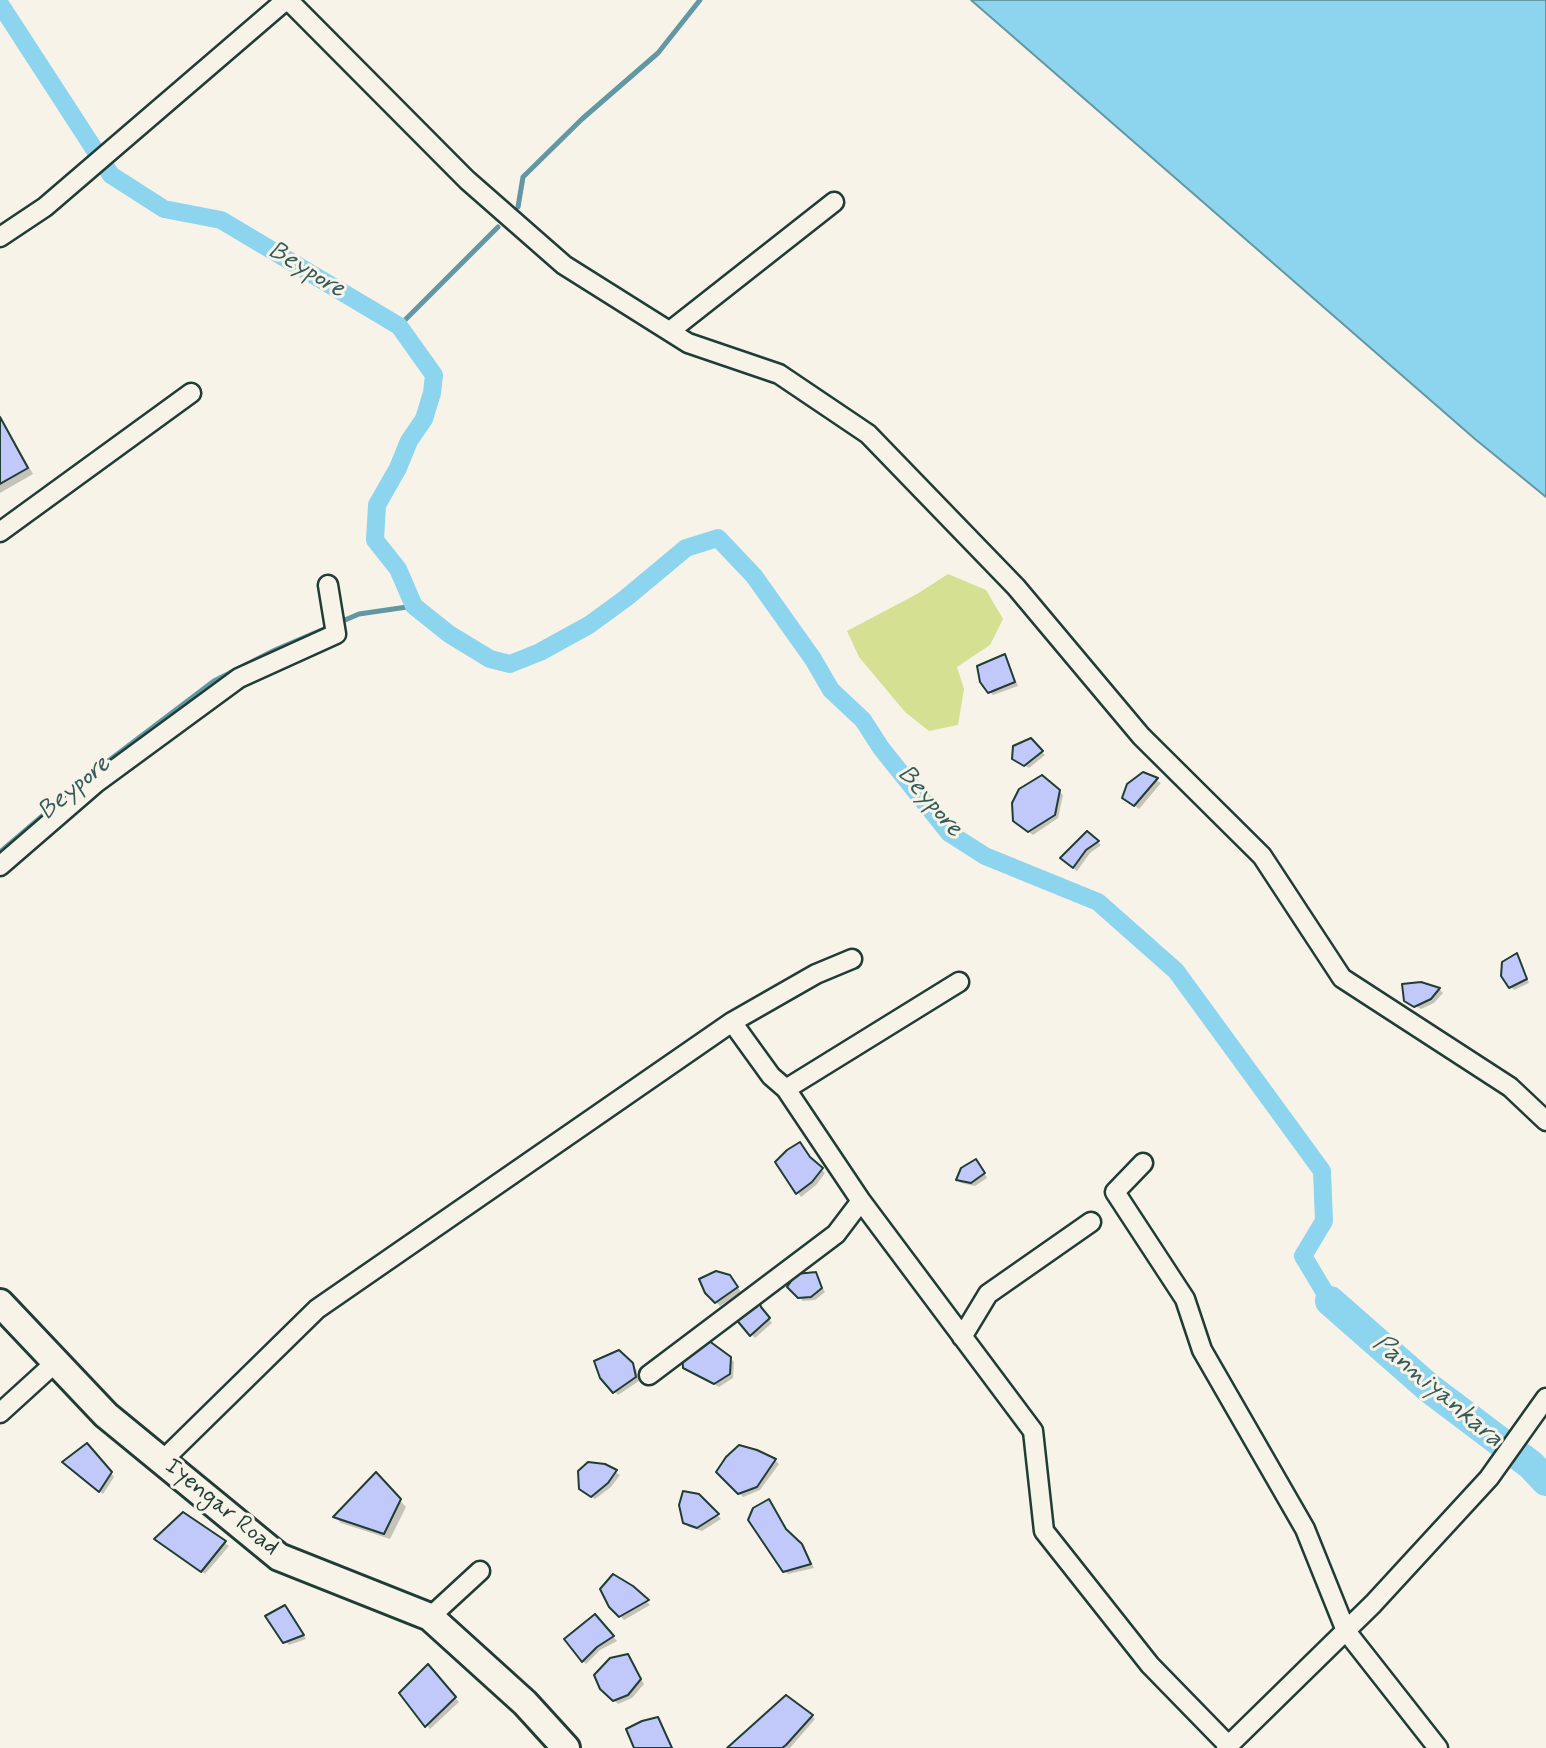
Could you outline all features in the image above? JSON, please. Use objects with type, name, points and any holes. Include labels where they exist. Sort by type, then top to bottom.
[{"type":"main road","name":"Iyengar Road","points":[[0,1303],[106,1415],[279,1557],[430,1617],[525,1703],[566,1748]]},
{"type":"street","points":[[0,237],[45,207],[287,0],[467,180],[564,265],[688,343],[779,374],[868,434],[1016,587],[1141,736],[1262,856],[1342,978],[1510,1087],[1546,1121]]},
{"type":"street","points":[[670,331],[834,202]]},
{"type":"street","points":[[0,532],[191,393]]},
{"type":"street","points":[[0,866],[96,783],[239,678],[336,634],[328,585]]},
{"type":"street","points":[[162,1461],[317,1309],[732,1022],[816,974],[852,958]]},
{"type":"street","points":[[786,1089],[959,982]]},
{"type":"street","points":[[732,1022],[771,1076],[786,1089],[861,1201],[1033,1431],[1044,1531],[1150,1665],[1227,1747],[1346,1631],[1489,1478],[1546,1398]]},
{"type":"street","points":[[1143,1163],[1115,1192],[1185,1299],[1202,1350],[1306,1529],[1346,1631],[1438,1748]]},
{"type":"street","points":[[649,1375],[836,1234],[861,1201]]},
{"type":"street","points":[[962,1337],[988,1294],[1091,1222]]},
{"type":"street","points":[[0,1413],[56,1362]]},
{"type":"street","points":[[430,1617],[480,1572]]},
{"type":"green space","points":[[948,574],[986,590],[1003,619],[990,645],[957,667],[964,689],[958,725],[929,731],[905,712],[859,657],[847,631],[917,594]]},
{"type":"water","points":[[971,0],[1546,0],[1546,497],[1475,439]]},
{"type":"building","points":[[0,417],[28,468],[0,484]]},
{"type":"building","points":[[1005,654],[1015,682],[988,693],[980,682],[977,666]]},
{"type":"building","points":[[1031,738],[1043,751],[1024,766],[1012,759],[1013,746]]},
{"type":"building","points":[[1143,772],[1158,778],[1134,806],[1122,798],[1127,784]]},
{"type":"building","points":[[1042,775],[1060,790],[1055,815],[1028,832],[1013,821],[1012,803],[1019,789]]},
{"type":"building","points":[[1087,831],[1099,841],[1086,850],[1073,868],[1060,858]]},
{"type":"building","points":[[1517,953],[1527,979],[1509,988],[1501,976],[1502,962]]},
{"type":"building","points":[[1421,982],[1440,988],[1431,999],[1414,1007],[1404,1001],[1402,984]]},
{"type":"building","points":[[800,1142],[810,1157],[823,1168],[812,1182],[796,1194],[775,1162]]},
{"type":"building","points":[[976,1159],[985,1173],[971,1183],[956,1180],[961,1168]]},
{"type":"building","points":[[716,1271],[730,1275],[738,1287],[715,1303],[705,1293],[699,1279]]},
{"type":"building","points":[[816,1272],[822,1288],[811,1297],[798,1298],[787,1287],[796,1274]]},
{"type":"building","points":[[756,1293],[761,1307],[770,1318],[750,1336],[730,1312]]},
{"type":"building","points":[[697,1332],[731,1357],[730,1374],[714,1384],[683,1368],[682,1354]]},
{"type":"building","points":[[619,1350],[633,1363],[636,1377],[613,1393],[600,1378],[594,1361]]},
{"type":"building","points":[[87,1443],[112,1472],[99,1492],[62,1462]]},
{"type":"building","points":[[739,1445],[776,1459],[757,1487],[738,1494],[716,1472],[726,1457]]},
{"type":"building","points":[[588,1462],[605,1464],[617,1470],[608,1483],[591,1497],[579,1489],[578,1471]]},
{"type":"building","points":[[376,1472],[401,1499],[384,1534],[333,1517]]},
{"type":"building","points":[[683,1491],[699,1494],[719,1514],[697,1528],[683,1523],[679,1505]]},
{"type":"building","points":[[769,1499],[786,1529],[802,1544],[811,1564],[783,1572],[748,1520],[753,1508]]},
{"type":"building","points":[[183,1512],[226,1541],[201,1572],[154,1539]]},
{"type":"building","points":[[613,1574],[649,1600],[619,1617],[609,1607],[600,1589]]},
{"type":"building","points":[[285,1605],[304,1635],[283,1643],[265,1616]]},
{"type":"building","points":[[595,1614],[614,1636],[597,1647],[582,1662],[564,1639]]},
{"type":"building","points":[[628,1654],[641,1679],[628,1695],[613,1701],[600,1689],[594,1675],[610,1658]]},
{"type":"building","points":[[428,1664],[456,1697],[425,1727],[399,1693]]},
{"type":"building","points":[[786,1695],[813,1715],[786,1745],[782,1748],[727,1748]]},
{"type":"building","points":[[658,1717],[672,1748],[634,1748],[626,1729]]},
{"type":"waterway","points":[[518,207],[523,177],[582,119],[658,53],[700,0]]},
{"type":"waterway","name":"Beypore","points":[[0,4],[111,175],[164,209],[221,220],[399,326],[434,375],[424,419],[409,441],[398,468],[377,505],[375,540],[398,569],[414,606],[449,634],[490,659],[510,664],[540,652],[589,625],[686,548],[718,538],[754,576],[813,659],[831,690],[863,720],[881,748],[949,833],[985,856],[1098,902],[1176,971],[1322,1171],[1324,1221],[1303,1256],[1330,1301]]},
{"type":"waterway","points":[[399,326],[498,227]]},
{"type":"waterway","name":"Beypore","points":[[0,852],[95,771],[214,681],[275,650],[359,614],[414,606]]},
{"type":"waterway","name":"Panniyankara","points":[[1330,1301],[1429,1388],[1531,1465],[1546,1481]]}]
